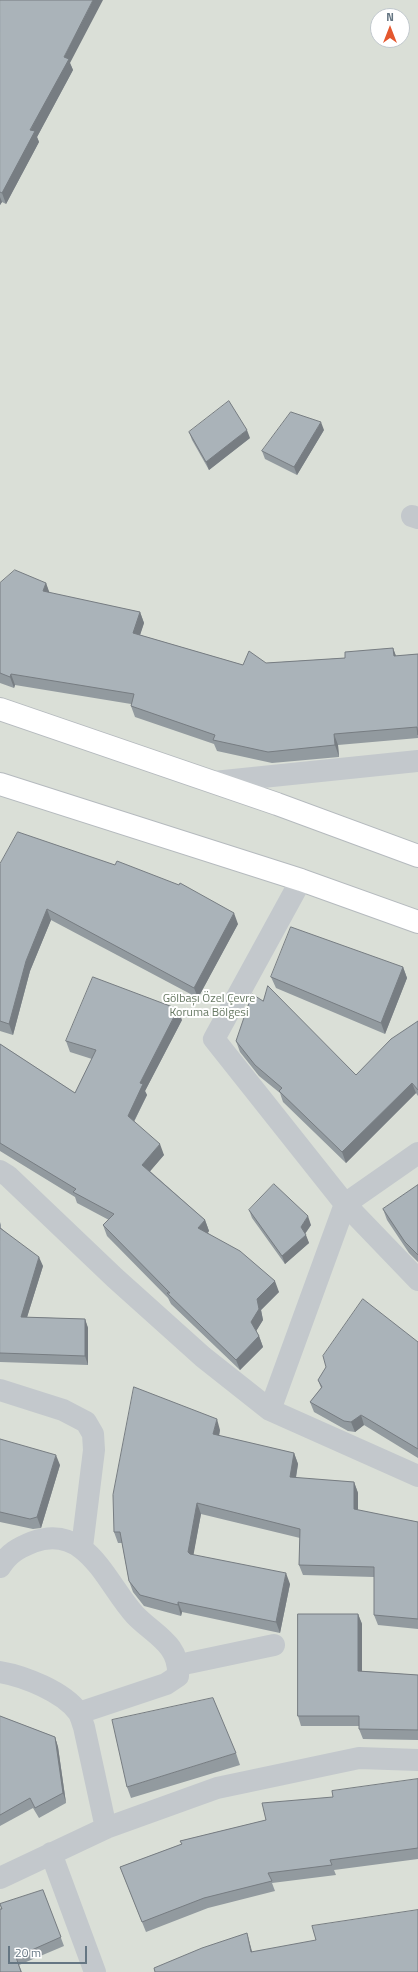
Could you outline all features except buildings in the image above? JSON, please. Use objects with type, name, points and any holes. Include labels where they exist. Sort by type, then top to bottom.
[{"type":"main road","points":[[0,709],[214,782],[418,856]]},
{"type":"main road","points":[[0,784],[301,880],[418,922]]},
{"type":"street","points":[[214,782],[418,761]]},
{"type":"street","points":[[301,880],[214,1039],[345,1204],[418,1280]]},
{"type":"street","points":[[270,1410],[345,1204],[418,1154]]},
{"type":"street","points":[[0,1171],[8,1176],[115,1278],[203,1357],[270,1410],[418,1476]]},
{"type":"street","points":[[0,1390],[62,1410],[86,1422],[93,1434],[94,1450],[82,1547]]},
{"type":"street","points":[[0,1566],[7,1556],[23,1546],[40,1539],[56,1538],[82,1547],[102,1568],[135,1615],[159,1635],[173,1650],[179,1665],[178,1676],[166,1684],[79,1713]]},
{"type":"street","points":[[179,1665],[274,1645]]},
{"type":"street","points":[[0,1672],[13,1674],[44,1687],[67,1700],[79,1713],[84,1727],[106,1828]]},
{"type":"street","points":[[0,1878],[106,1828],[217,1788],[359,1758],[418,1760]]},
{"type":"street","points":[[51,1854],[95,1972]]},
{"type":"green space","name":"Gölbaşı Özel Çevre Koruma Bölgesi","points":[[0,0],[418,0],[418,1972],[0,1972]]}]
